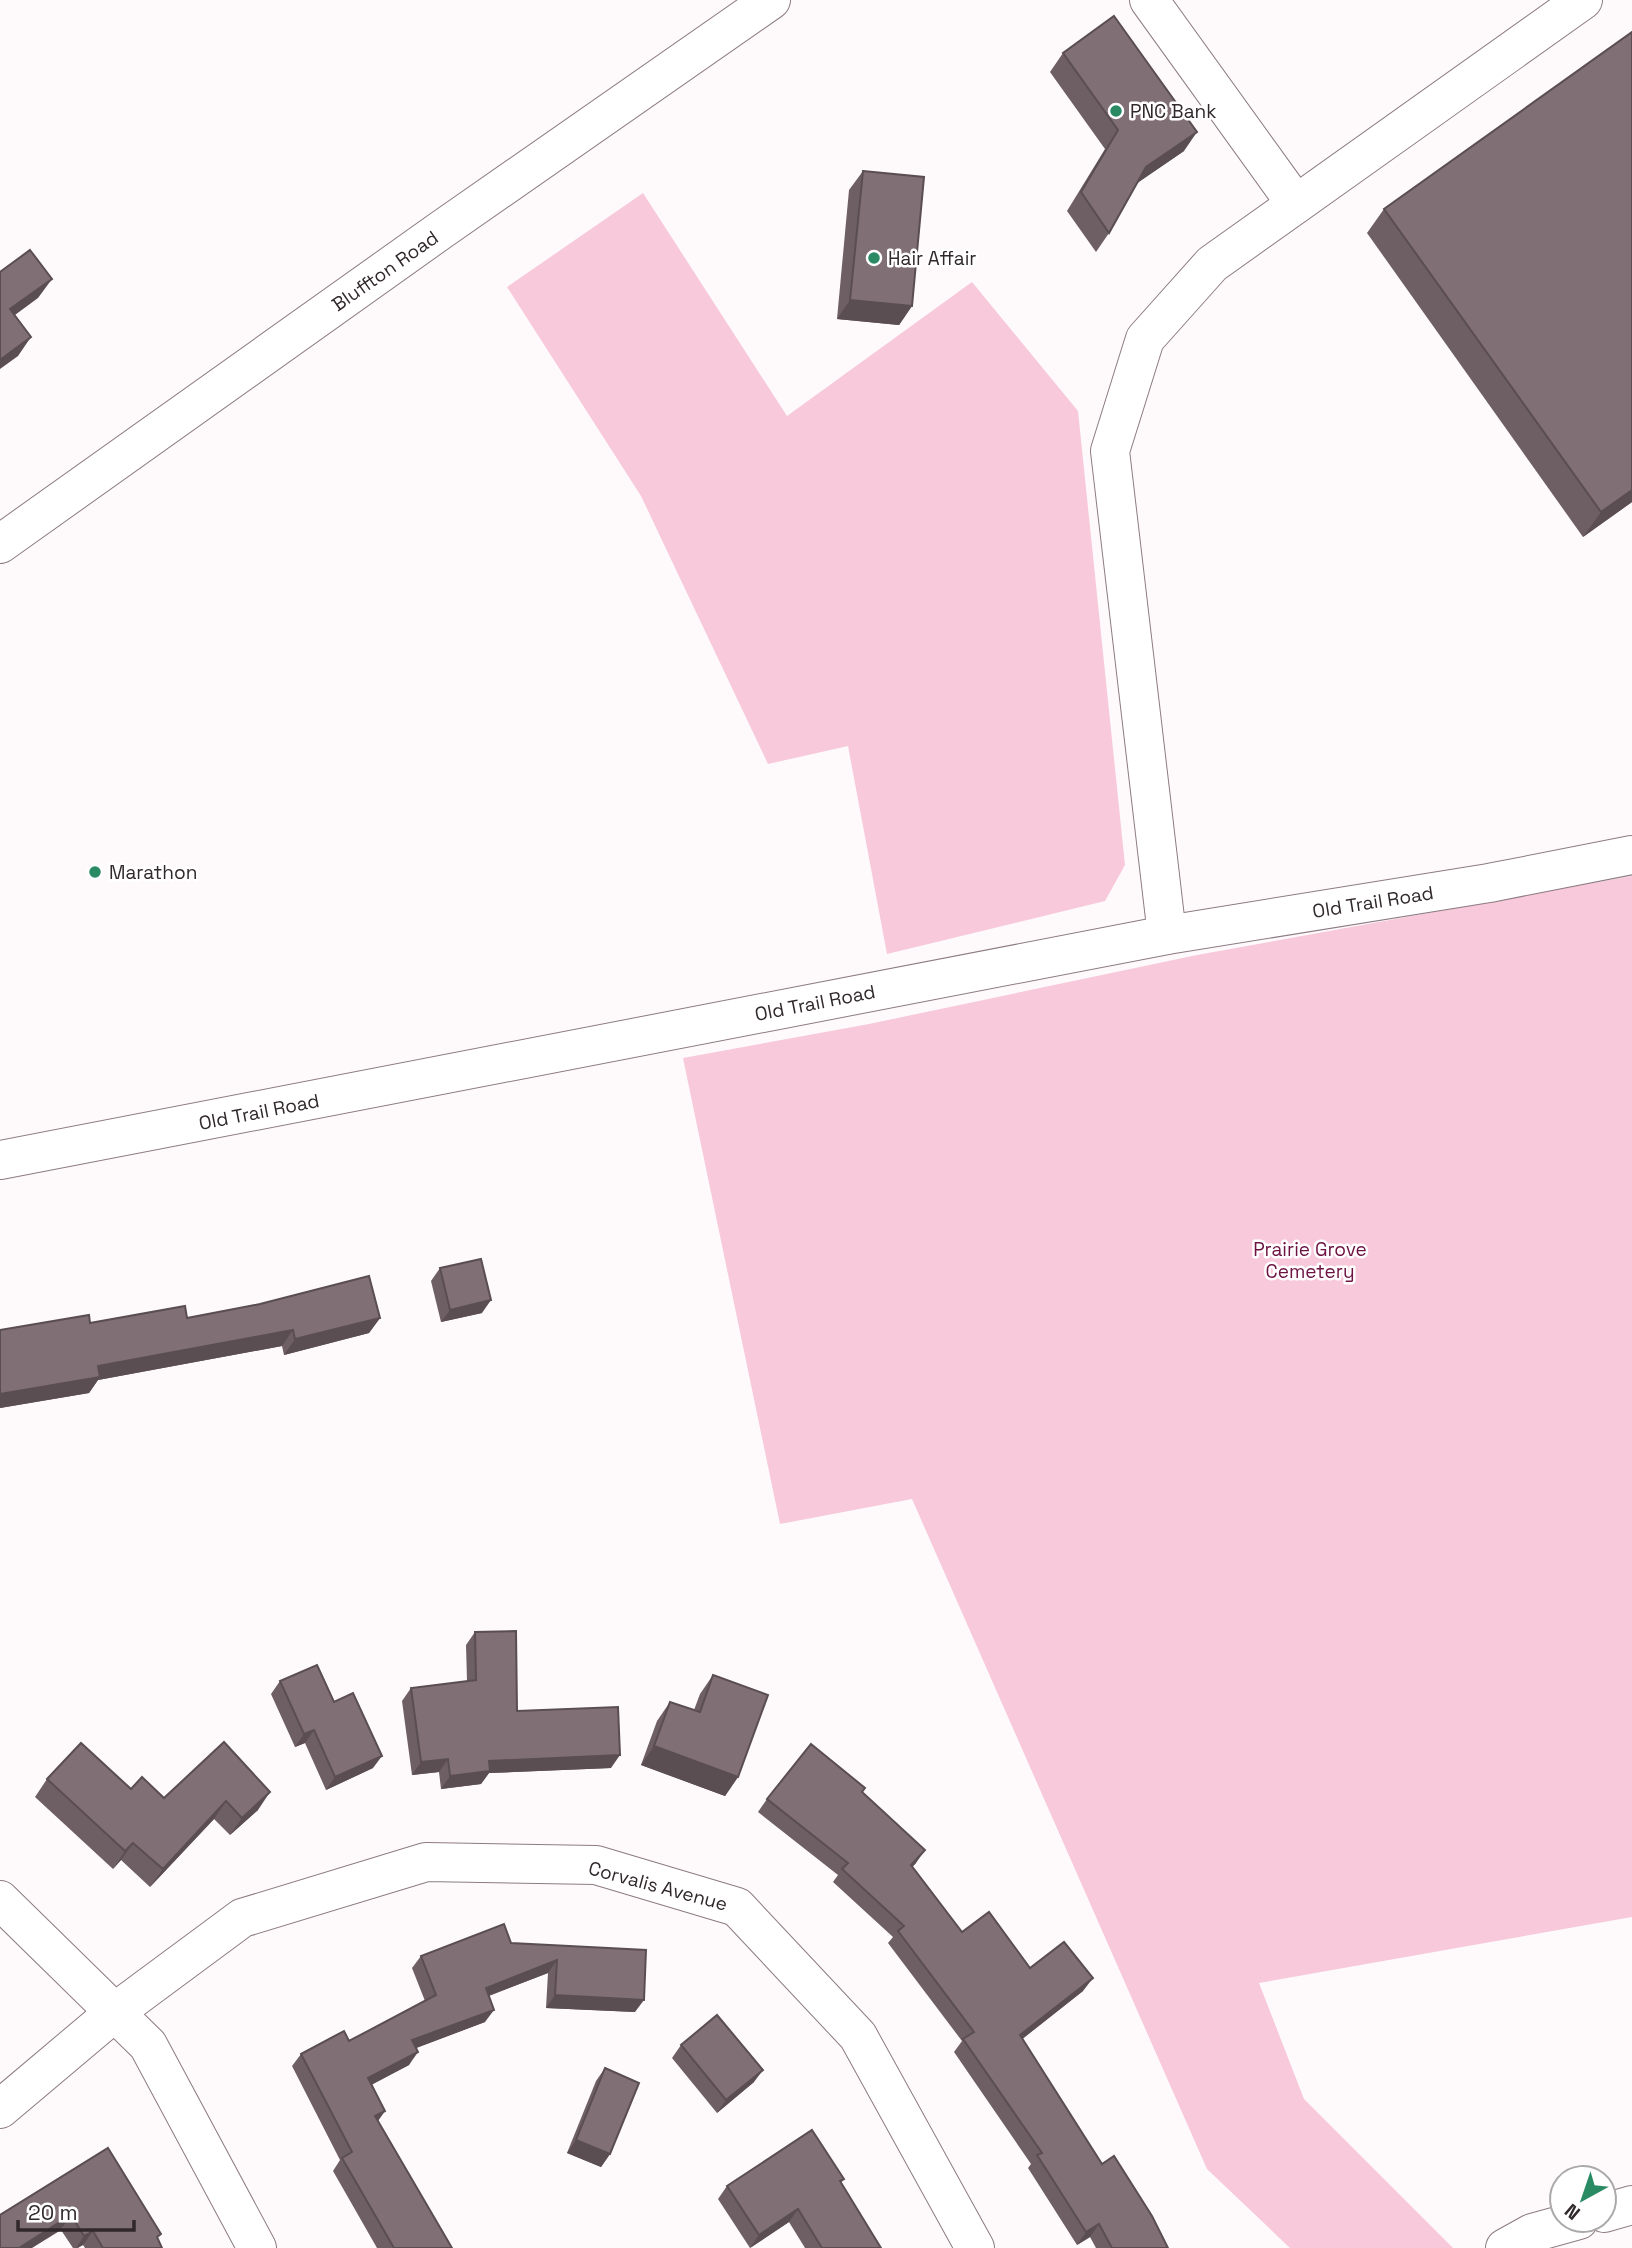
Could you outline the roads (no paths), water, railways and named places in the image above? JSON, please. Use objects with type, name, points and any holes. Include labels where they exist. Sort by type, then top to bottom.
[{"type":"street","name":"Bluffton Road","points":[[0,544],[441,230],[771,0]]},
{"type":"street","points":[[1149,0],[1296,204]]},
{"type":"street","points":[[1167,935],[1110,451],[1145,339],[1212,264],[1583,0]]},
{"type":"street","name":"Old Trail Road","points":[[0,1160],[1167,935],[1489,883],[1632,855]]},
{"type":"street","name":"Corvalis Avenue","points":[[0,2109],[115,2012],[242,1918],[426,1862],[596,1864],[737,1907],[858,2036],[975,2248]]},
{"type":"street","points":[[0,1900],[148,2045],[257,2248]]},
{"type":"street","points":[[1505,2248],[1532,2233],[1548,2228]]},
{"type":"place","name":"PNC Bank","points":[[1116,111]]},
{"type":"place","name":"Hair Affair","points":[[874,258]]},
{"type":"place","name":"Marathon","points":[[95,872]]},
{"type":"park label","name":"Prairie Grove Cemetery","points":[[1310,1260]]}]
